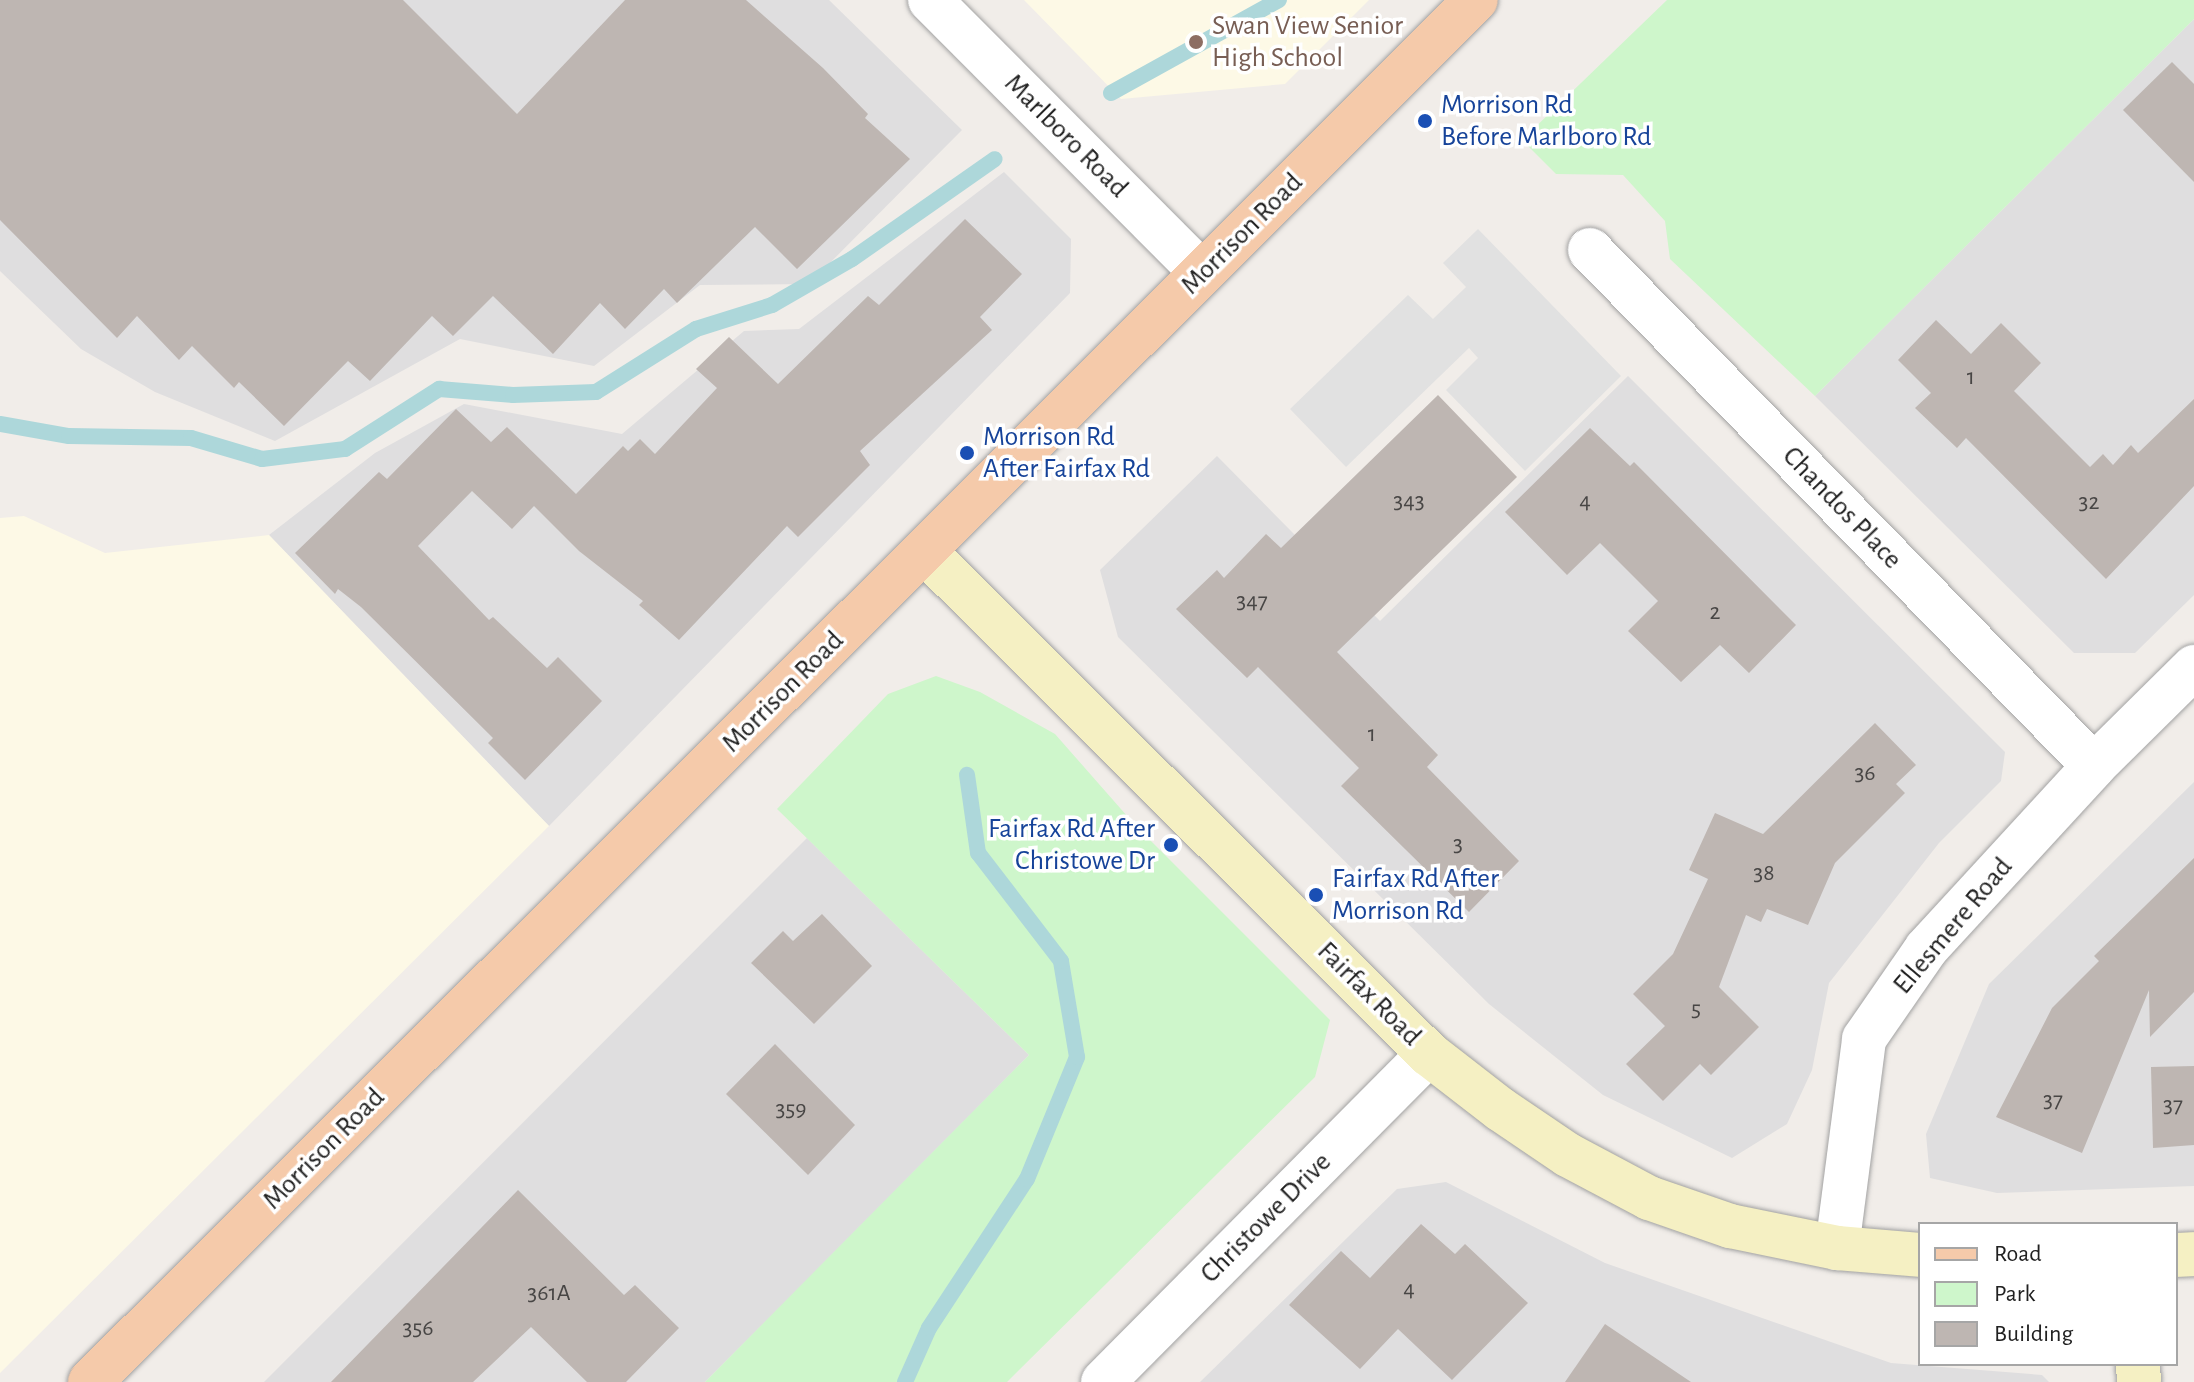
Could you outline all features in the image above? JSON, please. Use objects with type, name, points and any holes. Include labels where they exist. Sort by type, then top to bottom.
[{"type":"main road","name":"Morrison Road","points":[[90,1382],[1476,0]]},
{"type":"street","name":"Marlboro Road","points":[[930,0],[1202,273]]},
{"type":"street","name":"Chandos Place","points":[[1590,250],[2094,766]]},
{"type":"street","name":"Fairfax Road","points":[[924,551],[1429,1054],[1568,1155],[1649,1198],[1730,1226],[1837,1248],[1918,1255]]},
{"type":"street","name":"Ellesmere Road","points":[[1837,1248],[1864,1039],[1926,949],[2094,766],[2194,667]]},
{"type":"street","name":"Christowe Drive","points":[[1103,1382],[1429,1054]]},
{"type":"shaded area","points":[[0,0],[829,0],[962,130],[809,284],[700,285],[594,366],[460,339],[275,441],[155,392],[81,349],[0,271]]},
{"type":"shaded area","name":"Swan View Senior High School","points":[[1024,0],[1369,0],[1285,84],[1121,99]]},
{"type":"shaded area","points":[[2194,19],[2194,595],[2135,653],[2074,653],[1815,396]]},
{"type":"shaded area","points":[[1004,172],[1071,239],[1070,293],[549,826],[269,535],[375,453],[464,404],[622,434],[744,331],[799,329]]},
{"type":"shaded area","points":[[1478,229],[1621,376],[1525,471],[1446,390],[1478,358],[1469,348],[1346,467],[1290,409],[1408,295],[1433,319],[1466,287],[1443,263]]},
{"type":"shaded area","points":[[1628,376],[2005,752],[2001,781],[1939,843],[1829,983],[1812,1070],[1787,1124],[1732,1158],[1603,1095],[1489,1004],[1118,637],[1100,570],[1217,456],[1380,621]]},
{"type":"shaded area","points":[[24,516],[105,553],[269,535],[549,826],[0,1373],[0,518]]},
{"type":"shaded area","points":[[2194,782],[2194,1186],[1997,1193],[1930,1178],[1926,1134],[1989,984]]},
{"type":"shaded area","points":[[807,838],[1029,1055],[802,1285],[705,1382],[264,1382]]},
{"type":"shaded area","points":[[1446,1182],[1605,1263],[1891,1363],[2042,1375],[2049,1382],[1200,1382],[1397,1189]]},
{"type":"green space","points":[[1667,0],[2194,0],[2194,19],[1815,396],[1670,259],[1665,221],[1623,175],[1556,174],[1522,140]]},
{"type":"green space","points":[[936,676],[980,692],[1055,734],[1135,825],[1330,1020],[1315,1077],[1007,1382],[705,1382],[1029,1055],[777,809],[888,694]]},
{"type":"building","points":[[0,0],[403,0],[517,114],[625,0],[746,0],[823,68],[868,114],[865,118],[910,159],[797,269],[755,227],[677,303],[664,289],[625,329],[600,303],[553,354],[493,296],[453,336],[432,316],[370,381],[348,361],[284,426],[239,382],[234,388],[192,346],[179,360],[137,316],[117,338],[0,220]]},
{"type":"building","points":[[2172,62],[2194,84],[2194,182],[2123,110]]},
{"type":"building","points":[[965,219],[1022,274],[980,317],[992,330],[860,451],[870,465],[798,537],[787,526],[679,640],[639,605],[643,601],[579,551],[534,506],[512,529],[472,491],[418,546],[489,620],[493,617],[547,668],[558,657],[602,701],[525,780],[488,743],[493,738],[361,607],[338,589],[335,594],[295,553],[379,472],[387,479],[456,409],[491,442],[507,427],[576,494],[623,446],[628,451],[640,439],[655,454],[717,388],[696,369],[729,337],[778,384],[868,296],[879,305]]},
{"type":"building","points":[[1936,320],[1971,354],[2001,323],[2041,363],[2014,391],[2090,467],[2103,454],[2113,465],[2131,445],[2138,453],[2194,399],[2194,486],[2106,579],[1966,438],[1957,448],[1915,408],[1931,393],[1898,360]]},
{"type":"building","points":[[1438,395],[1517,477],[1337,652],[1438,755],[1427,767],[1519,861],[1469,912],[1341,786],[1359,768],[1258,667],[1247,678],[1176,609],[1217,570],[1224,578],[1266,534],[1281,548]]},
{"type":"building","points":[[1590,428],[1630,466],[1634,462],[1796,625],[1749,673],[1720,645],[1681,682],[1628,631],[1658,601],[1600,543],[1567,575],[1505,512]]},
{"type":"building","points":[[1875,723],[1916,765],[1896,784],[1905,793],[1835,863],[1808,925],[1767,909],[1761,922],[1746,915],[1719,987],[1759,1027],[1711,1075],[1700,1064],[1663,1101],[1626,1064],[1665,1026],[1633,994],[1673,954],[1708,879],[1689,870],[1715,813],[1763,834]]},
{"type":"building","points":[[2194,858],[2194,992],[2150,1037],[2149,990],[2082,1153],[1996,1117],[2052,1008],[2099,961],[2094,956]]},
{"type":"building","points":[[822,914],[872,966],[814,1024],[751,963],[783,931],[793,941]]},
{"type":"building","points":[[775,1044],[855,1125],[808,1175],[726,1094]]},
{"type":"building","points":[[2194,1066],[2194,1145],[2153,1148],[2151,1067]]},
{"type":"building","points":[[518,1190],[624,1295],[635,1285],[679,1328],[626,1382],[587,1382],[531,1327],[473,1382],[331,1382]]},
{"type":"building","points":[[1421,1224],[1455,1254],[1465,1244],[1528,1303],[1452,1380],[1398,1329],[1360,1369],[1289,1305],[1341,1251],[1370,1278]]},
{"type":"building","points":[[1605,1324],[1691,1382],[1565,1382]]},
{"type":"waterway","points":[[1111,93],[1279,0]]},
{"type":"waterway","points":[[0,424],[69,436],[191,438],[262,459],[345,449],[439,389],[513,395],[596,392],[696,329],[772,305],[852,259],[995,159]]},
{"type":"waterway","points":[[905,1382],[929,1328],[1027,1179],[1077,1057],[1061,961],[978,853],[967,775]]},
{"type":"place","name":"Swan View Senior High School","points":[[1196,42]]},
{"type":"place","name":"Morrison Rd Before Marlboro Rd","points":[[1425,121]]},
{"type":"place","name":"Morrison Rd After Fairfax Rd","points":[[967,453]]},
{"type":"place","name":"Fairfax Rd After Christowe Dr","points":[[1171,845]]},
{"type":"place","name":"Fairfax Rd After Morrison Rd","points":[[1316,895]]}]
